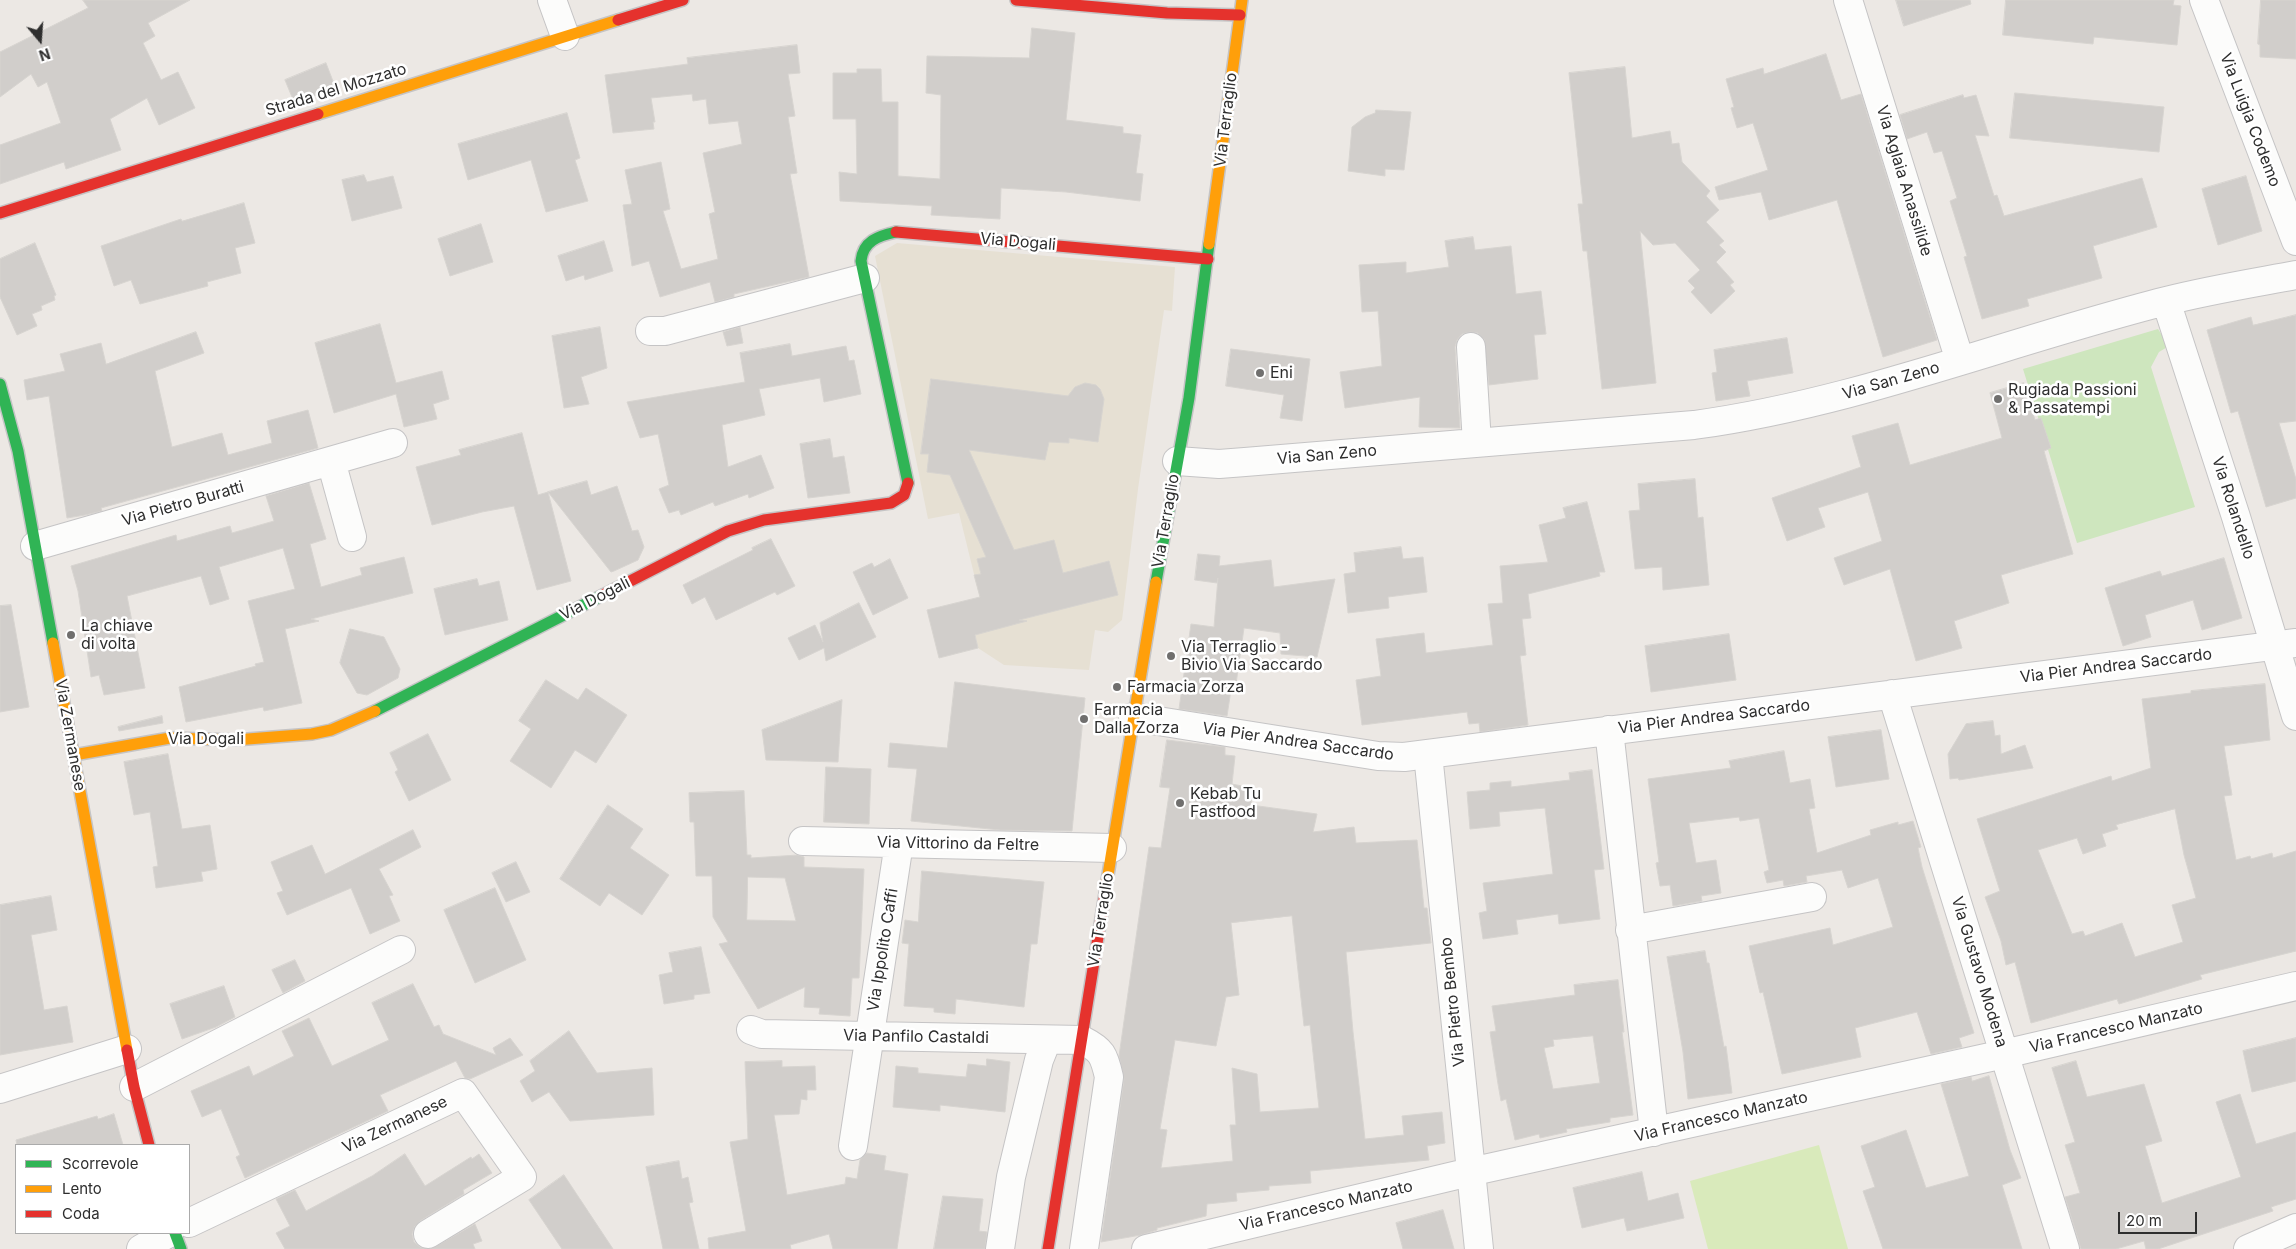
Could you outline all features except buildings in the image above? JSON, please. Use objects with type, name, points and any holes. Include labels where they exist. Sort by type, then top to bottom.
[{"type":"street","points":[[552,0],[565,36]]},
{"type":"street","name":"Strada del Mozzato","points":[[0,213],[683,0]]},
{"type":"street","points":[[1016,0],[1167,13],[1240,16]]},
{"type":"street","name":"Via Terraglio","points":[[1048,1249],[1133,717],[1189,398],[1242,0]]},
{"type":"street","name":"Via Aglaia Anassilide","points":[[1848,0],[1960,362]]},
{"type":"street","name":"Via Luigia Codemo","points":[[2204,0],[2296,241]]},
{"type":"street","name":"Via Dogali","points":[[74,756],[170,738],[273,738],[331,730],[359,720],[728,531],[764,520],[890,503],[901,499],[908,491],[908,481],[861,254],[864,246],[872,239],[896,232],[1208,259]]},
{"type":"street","name":"Via San Zeno","points":[[1177,461],[1219,464],[1694,425],[1747,418],[1820,401],[1960,362],[2166,301],[2296,275]]},
{"type":"street","points":[[650,331],[665,331],[865,278]]},
{"type":"street","name":"Via Rolandello","points":[[2166,301],[2236,517],[2286,644],[2296,716]]},
{"type":"street","points":[[1471,347],[1477,443]]},
{"type":"street","name":"Via Zermanese","points":[[0,384],[18,451],[134,1087],[148,1144]]},
{"type":"street","name":"Via Pietro Buratti","points":[[35,546],[393,443]]},
{"type":"street","points":[[331,461],[352,537]]},
{"type":"street","name":"Via Pier Andrea Saccardo","points":[[1133,717],[1378,756],[1428,754],[2286,644]]},
{"type":"street","name":"Via Gustavo Modena","points":[[1892,694],[2064,1249]]},
{"type":"street","points":[[1609,730],[1654,1132]]},
{"type":"street","name":"Via Pietro Bembo","points":[[1428,754],[1479,1249]]},
{"type":"street","name":"Via Vittorino da Feltre","points":[[803,841],[1112,848]]},
{"type":"street","name":"Via Ippolito Caffi","points":[[853,1146],[899,843]]},
{"type":"street","points":[[1630,930],[1812,896]]},
{"type":"street","points":[[134,1087],[401,950]]},
{"type":"street","name":"Via Francesco Manzato","points":[[1146,1249],[1470,1172],[2004,1054],[2296,986]]},
{"type":"street","name":"Via Panfilo Castaldi","points":[[751,1030],[762,1034],[1082,1040]]},
{"type":"street","points":[[1000,1249],[1011,1177],[1039,1060],[1047,1040]]},
{"type":"street","points":[[1082,1040],[1097,1048],[1106,1061],[1109,1077],[1084,1249]]},
{"type":"street","points":[[0,1089],[127,1049]]},
{"type":"street","name":"Via Zermanese","points":[[190,1223],[463,1092],[522,1176],[428,1234]]},
{"type":"street","points":[[2248,1249],[2296,1228]]},
{"type":"street","points":[[141,1249],[167,1234]]},
{"type":"street","points":[[176,1234],[181,1249]]},
{"type":"shaded area","points":[[897,243],[1175,267],[1172,311],[1164,310],[1138,489],[1122,620],[1108,632],[1095,630],[1089,670],[1004,665],[978,648],[975,634],[988,631],[959,513],[928,519],[875,256]]},
{"type":"green space","points":[[2158,329],[2169,346],[2159,352],[2151,367],[2195,507],[2077,543],[2023,369]]},
{"type":"green space","points":[[1819,1145],[1848,1249],[1708,1249],[1690,1181]]},
{"type":"traffic: fast","points":[[896,232],[872,240],[862,254],[861,261],[908,483]]},
{"type":"traffic: fast","points":[[1156,582],[1189,398],[1209,244]]},
{"type":"traffic: fast","points":[[0,384],[18,451],[53,643]]},
{"type":"traffic: fast","points":[[375,711],[603,595]]},
{"type":"traffic: fast","points":[[175,1234],[181,1249]]},
{"type":"traffic: slow","points":[[1209,244],[1242,0]]},
{"type":"traffic: slow","points":[[318,114],[618,20]]},
{"type":"traffic: slow","points":[[1107,881],[1156,582]]},
{"type":"traffic: slow","points":[[53,643],[127,1050]]},
{"type":"traffic: slow","points":[[74,755],[170,738],[235,740],[312,734],[331,730],[375,711]]},
{"type":"traffic: jam","points":[[618,20],[683,0]]},
{"type":"traffic: jam","points":[[1016,0],[1167,13],[1240,15]]},
{"type":"traffic: jam","points":[[0,213],[318,114]]},
{"type":"traffic: jam","points":[[896,232],[1208,259]]},
{"type":"traffic: jam","points":[[603,595],[728,531],[764,520],[891,503],[904,495],[908,483]]},
{"type":"traffic: jam","points":[[1048,1249],[1107,881]]},
{"type":"traffic: jam","points":[[127,1050],[134,1087],[149,1144]]},
{"type":"place","name":"Eni","points":[[1260,373]]},
{"type":"place","name":"Rugiada Passioni & Passatempi","points":[[1998,399]]},
{"type":"place","name":"La chiave di volta","points":[[71,635]]},
{"type":"place","name":"Via Terraglio - Bivio Via Saccardo","points":[[1171,656]]},
{"type":"place","name":"Farmacia Zorza","points":[[1117,687]]},
{"type":"place","name":"Farmacia Dalla Zorza","points":[[1084,719]]},
{"type":"place","name":"Kebab Tu Fastfood","points":[[1180,803]]}]
